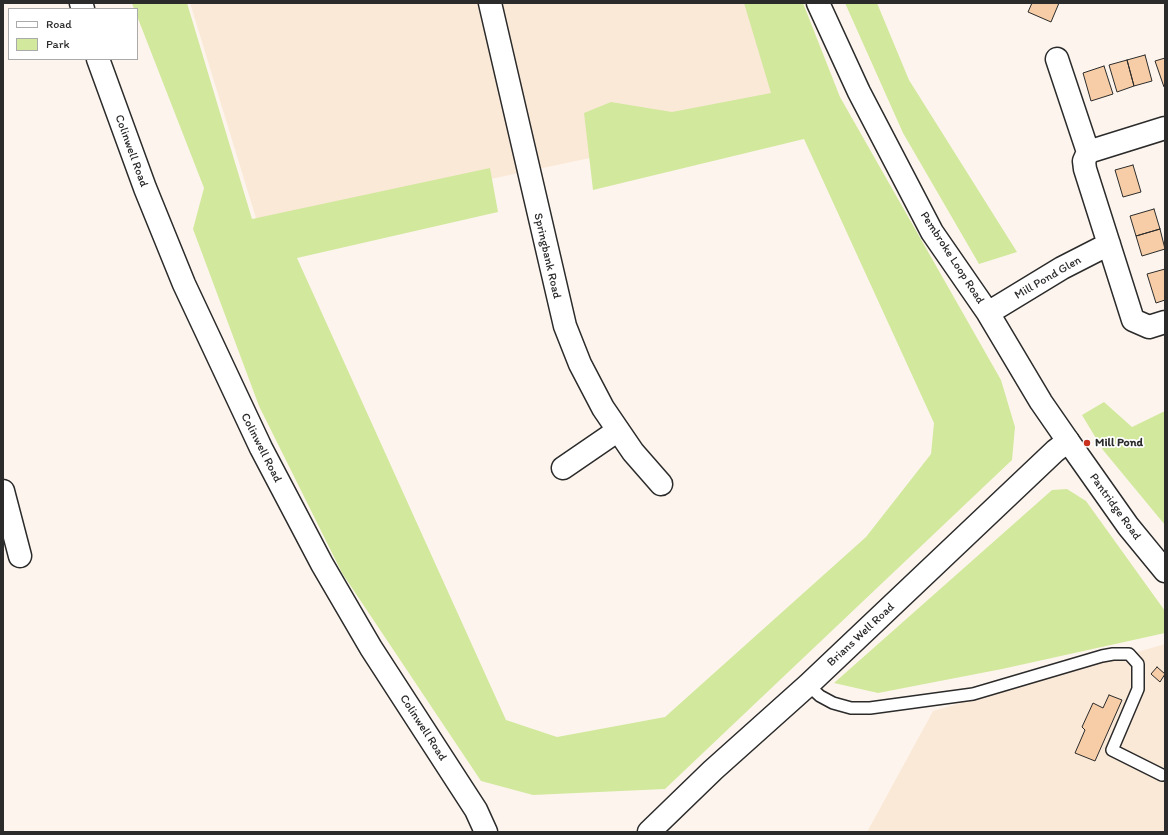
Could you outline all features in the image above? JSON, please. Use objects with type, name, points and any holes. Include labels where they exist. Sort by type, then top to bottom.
[{"type":"street","name":"Springbank Road","points":[[490,3],[563,319],[580,364],[603,408],[617,431],[661,484]]},
{"type":"street","name":"Pembroke Loop Road","points":[[818,3],[858,92],[932,232],[988,313],[1041,402],[1068,441]]},
{"type":"street","points":[[1057,59],[1088,152],[1084,161],[1085,169],[1133,320],[1149,327],[1165,322]]},
{"type":"street","name":"Colinwell Road","points":[[98,60],[145,188],[184,284],[261,448],[322,564],[371,648],[476,810],[486,832]]},
{"type":"street","points":[[1088,152],[1165,128]]},
{"type":"street","name":"Mill Pond Glen","points":[[988,313],[1062,268],[1109,244]]},
{"type":"street","points":[[563,468],[617,431]]},
{"type":"street","name":"Pantridge Road","points":[[1068,441],[1128,526],[1165,571]]},
{"type":"street","name":"Brians Well Road","points":[[651,831],[713,770],[808,685],[1055,451],[1068,441]]},
{"type":"street","points":[[3,492],[20,556]]},
{"type":"street","name":"Colinwell Road","points":[[476,810],[501,832]]},
{"type":"lane","points":[[808,685],[820,696],[833,703],[851,708],[870,708],[973,694],[1102,656],[1129,654],[1138,664],[1138,689],[1112,750],[1162,775]]},
{"type":"shaded area","points":[[190,3],[758,3],[789,116],[259,228]]},
{"type":"shaded area","points":[[1165,644],[1165,832],[867,832],[933,711]]},
{"type":"green space","points":[[132,3],[187,3],[252,219],[490,168],[498,212],[297,258],[506,720],[557,737],[665,717],[866,537],[931,454],[934,423],[804,139],[593,190],[584,113],[611,102],[672,112],[771,93],[744,3],[803,3],[840,97],[1001,380],[1015,427],[1012,460],[665,789],[533,795],[481,781],[342,573],[259,406],[193,229],[204,188],[138,19],[138,8],[134,8]]},
{"type":"green space","points":[[845,3],[877,3],[909,80],[1017,252],[979,264],[903,133]]},
{"type":"green space","points":[[1104,402],[1132,427],[1165,411],[1165,525],[1103,450],[1082,415]]},
{"type":"green space","points":[[1067,489],[1086,501],[1165,611],[1165,633],[1002,669],[878,693],[834,683],[1052,490]]},
{"type":"building","points":[[1032,3],[1059,3],[1051,22],[1028,12]]},
{"type":"building","points":[[1145,55],[1152,81],[1134,86],[1127,60]]},
{"type":"building","points":[[1165,58],[1165,87],[1164,87],[1155,61]]},
{"type":"building","points":[[1127,60],[1134,86],[1117,92],[1109,65]]},
{"type":"building","points":[[1104,66],[1113,94],[1091,101],[1083,73]]},
{"type":"building","points":[[1133,165],[1141,192],[1123,197],[1115,170]]},
{"type":"building","points":[[1154,209],[1160,229],[1136,236],[1130,216]]},
{"type":"building","points":[[1160,229],[1165,249],[1142,256],[1136,236]]},
{"type":"building","points":[[1165,269],[1165,300],[1156,303],[1147,274]]},
{"type":"building","points":[[1157,667],[1165,674],[1160,682],[1151,674]]},
{"type":"building","points":[[1109,695],[1122,700],[1095,761],[1075,753],[1085,730],[1082,727],[1093,703],[1103,708]]},
{"type":"place","name":"Mill Pond","points":[[1087,443]]}]
